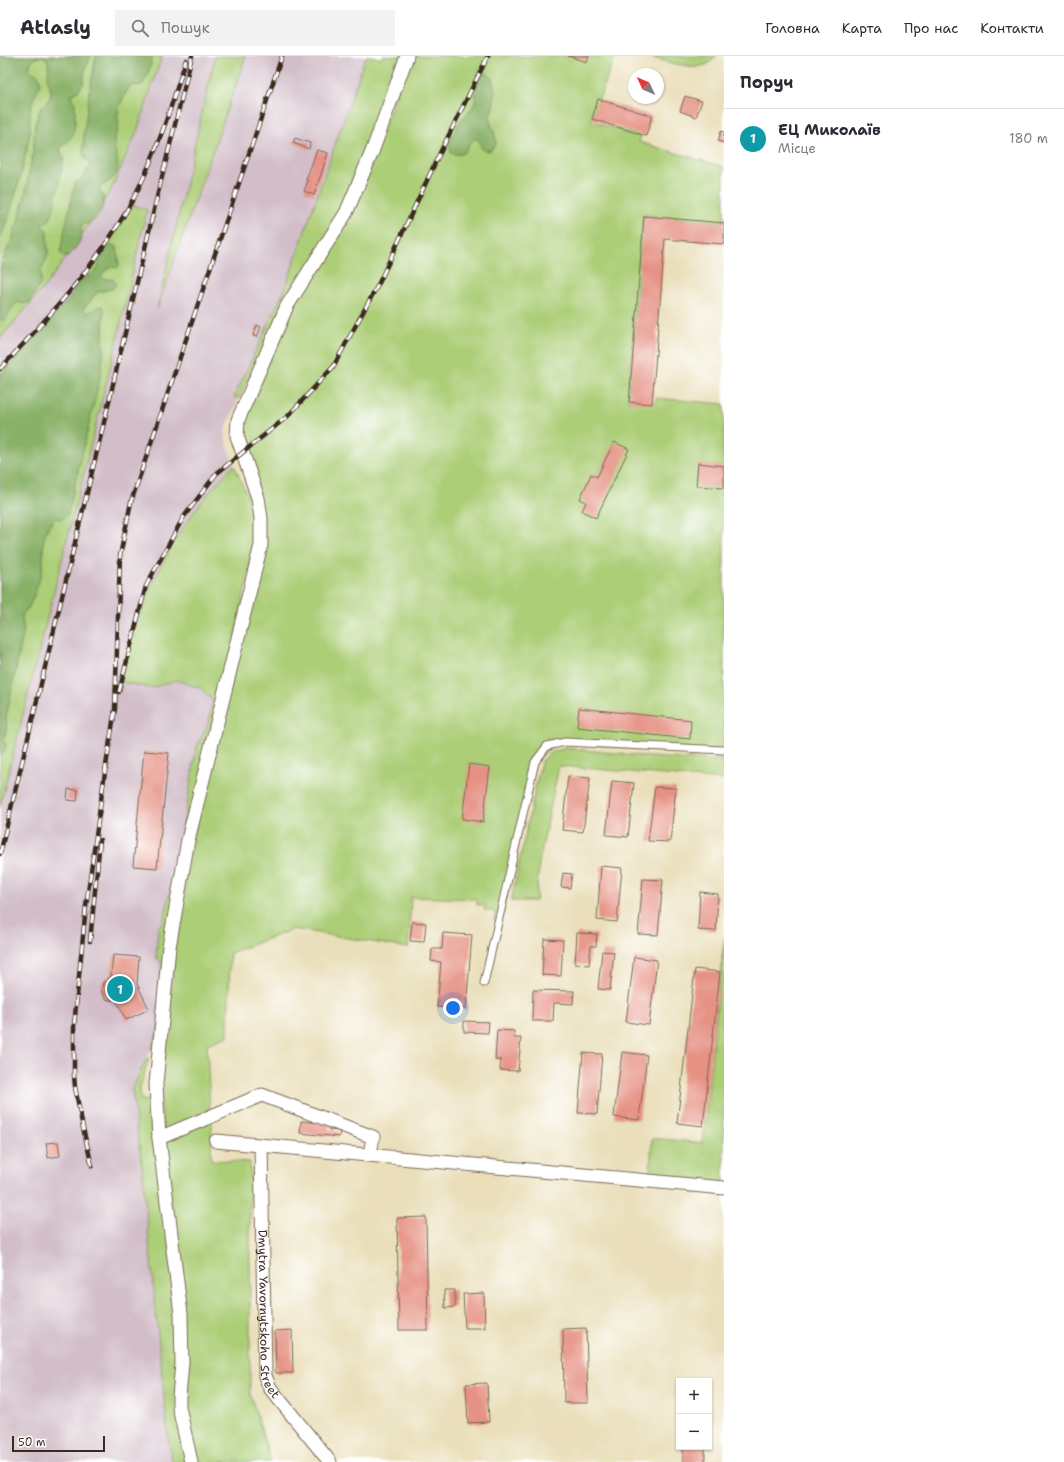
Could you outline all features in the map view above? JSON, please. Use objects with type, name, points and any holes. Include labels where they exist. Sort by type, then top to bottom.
[{"type":"street","points":[[191,1462],[179,1406],[182,1363],[181,1314],[159,1138],[156,1084],[172,932],[188,840],[261,545],[261,518],[258,498],[237,436],[238,420],[286,306],[346,213],[372,152],[407,56]]},
{"type":"street","points":[[159,1138],[262,1096],[372,1137],[370,1154]]},
{"type":"street","points":[[216,1141],[370,1154],[724,1188]]},
{"type":"street","name":"Dmytra Yavornytskoho Street","points":[[261,1146],[265,1376],[270,1388],[330,1462]]},
{"type":"lane","points":[[484,982],[535,762],[547,746],[565,742],[724,750]]},
{"type":"shaded area","points":[[162,56],[215,56],[159,304],[246,56],[366,56],[284,291],[234,396],[239,398],[225,431],[226,441],[234,465],[221,478],[190,516],[164,560],[140,612],[120,682],[151,688],[176,680],[201,688],[213,701],[208,725],[197,746],[164,921],[158,928],[161,961],[158,1032],[132,1089],[142,1168],[168,1437],[172,1462],[0,1462],[0,806],[116,345],[133,205],[94,266],[66,302],[0,372],[0,339],[45,286],[137,131]]},
{"type":"green space","points":[[0,56],[162,56],[137,131],[111,190],[72,250],[45,286],[0,339]]},
{"type":"green space","points":[[0,56],[43,56],[35,58],[30,64],[29,70],[38,75],[41,83],[31,106],[30,133],[21,173],[10,213],[0,239]]},
{"type":"green space","points":[[43,56],[91,56],[85,70],[83,84],[79,90],[71,95],[75,102],[75,123],[73,135],[60,149],[64,159],[52,216],[42,225],[47,230],[48,255],[41,272],[41,282],[30,302],[23,304],[18,302],[15,304],[3,321],[0,318],[0,271],[7,250],[12,241],[25,196],[33,152],[35,124],[41,107],[45,105],[51,94],[51,89],[48,82],[48,62]]},
{"type":"green space","points":[[96,56],[152,56],[152,60],[143,84],[136,86],[131,85],[120,107],[118,115],[119,127],[114,138],[118,168],[113,178],[99,188],[103,196],[103,205],[101,210],[92,221],[83,224],[79,242],[68,256],[64,257],[60,252],[75,183],[85,174],[90,165],[90,162],[85,158],[83,152],[84,132]]},
{"type":"green space","points":[[215,56],[246,56],[157,309]]},
{"type":"green space","points":[[366,56],[381,59],[382,56],[403,56],[352,201],[275,322],[239,398],[234,397],[284,291]]},
{"type":"green space","points":[[409,56],[615,56],[591,121],[641,136],[639,142],[724,167],[724,222],[643,215],[628,401],[655,402],[656,398],[724,404],[724,752],[664,751],[565,741],[555,744],[532,765],[503,917],[501,919],[494,921],[495,912],[484,910],[485,905],[477,905],[477,899],[411,897],[408,948],[294,929],[230,953],[228,1036],[207,1044],[210,1113],[164,1131],[158,1084],[168,1029],[175,948],[192,841],[264,545],[238,427],[301,291],[343,231],[358,204]]},
{"type":"green space","points":[[646,56],[717,56],[707,64],[692,66],[676,64]]},
{"type":"green space","points":[[484,73],[487,73],[490,76],[494,84],[494,102],[490,119],[496,137],[496,144],[491,150],[487,151],[482,149],[478,139],[471,142],[462,154],[451,153],[449,143],[460,121],[471,110],[475,102],[477,84]]},
{"type":"green space","points":[[133,205],[147,210],[116,345],[0,806],[0,372],[66,302],[94,266]]},
{"type":"green space","points":[[113,245],[117,247],[119,266],[117,268],[113,267],[107,269],[101,276],[104,279],[113,279],[116,284],[112,289],[98,292],[93,296],[90,302],[85,306],[84,310],[88,313],[97,307],[102,306],[104,310],[104,352],[100,378],[68,514],[62,520],[56,518],[46,532],[43,545],[43,566],[40,578],[28,609],[23,613],[22,619],[24,630],[6,718],[4,740],[6,745],[4,752],[0,756],[0,376],[24,350],[48,319],[70,300],[73,289],[81,279],[90,276],[99,267],[99,260],[103,250]]},
{"type":"green space","points":[[234,465],[253,508],[255,519],[255,544],[224,686],[186,840],[167,948],[162,1029],[159,1048],[155,1050],[151,1049],[158,1032],[161,962],[156,957],[158,928],[164,921],[197,746],[208,725],[213,701],[201,688],[176,680],[151,688],[120,682],[137,621],[161,565],[176,538],[193,513],[212,488]]},
{"type":"green space","points":[[565,748],[662,758],[724,760],[724,780],[559,766],[539,863],[536,901],[511,901],[541,762],[550,753]]},
{"type":"green space","points":[[724,938],[724,1189],[653,1177],[650,1174],[652,1138],[703,1143]]},
{"type":"green space","points":[[147,1058],[149,1059],[140,1087],[141,1100],[150,1100],[153,1103],[175,1296],[188,1462],[172,1462],[168,1437],[142,1168],[132,1089]]},
{"type":"green space","points":[[212,1121],[211,1160],[250,1162],[250,1393],[271,1462],[195,1462],[183,1406],[166,1141]]},
{"type":"building","points":[[568,56],[589,56],[587,62]]},
{"type":"building","points":[[685,96],[702,101],[696,117],[680,111]]},
{"type":"building","points":[[598,99],[652,116],[646,136],[592,119]]},
{"type":"building","points":[[721,131],[724,132],[724,143],[718,141]]},
{"type":"building","points":[[295,138],[310,143],[309,149],[293,143]]},
{"type":"building","points":[[317,150],[328,153],[314,195],[304,191],[308,181],[306,180]]},
{"type":"building","points":[[644,216],[724,223],[724,244],[665,239],[652,404],[629,402]]},
{"type":"building","points":[[257,325],[261,327],[257,337],[253,336]]},
{"type":"building","points":[[614,442],[629,449],[596,518],[582,511],[586,502],[580,499],[591,474],[597,477]]},
{"type":"building","points":[[698,463],[724,466],[724,488],[696,486]]},
{"type":"building","points":[[579,708],[691,720],[690,739],[577,727]]},
{"type":"building","points":[[144,751],[169,753],[157,868],[133,866]]},
{"type":"building","points":[[469,764],[490,767],[483,822],[462,819]]},
{"type":"building","points":[[568,776],[590,778],[583,832],[562,830]]},
{"type":"building","points":[[612,781],[634,783],[628,837],[606,835]]},
{"type":"building","points":[[655,787],[676,788],[670,842],[648,841]]},
{"type":"building","points":[[68,789],[78,790],[77,801],[67,800]]},
{"type":"building","points":[[601,866],[622,868],[617,922],[597,920]]},
{"type":"building","points":[[563,873],[572,874],[570,888],[561,887]]},
{"type":"building","points":[[643,879],[663,880],[658,935],[638,934]]},
{"type":"building","points":[[700,892],[718,894],[716,931],[698,930]]},
{"type":"building","points":[[412,922],[426,923],[424,942],[410,941]]},
{"type":"building","points":[[443,933],[472,935],[466,1009],[437,1007],[441,962],[431,961],[432,949],[442,949]]},
{"type":"building","points":[[577,933],[597,934],[596,946],[591,946],[589,965],[575,964]]},
{"type":"building","points":[[544,939],[563,940],[561,976],[542,975]]},
{"type":"building","points":[[602,951],[614,952],[610,990],[598,989]]},
{"type":"building","points":[[113,955],[139,957],[137,984],[149,1009],[126,1020],[116,1000],[106,999],[101,991],[103,982],[111,977]]},
{"type":"building","points":[[634,957],[657,960],[649,1025],[626,1022]]},
{"type":"building","points":[[695,969],[720,972],[703,1126],[677,1123]]},
{"type":"building","points":[[533,990],[574,991],[573,1004],[554,1003],[553,1021],[532,1021]]},
{"type":"building","points":[[464,1021],[489,1022],[488,1033],[464,1032]]},
{"type":"building","points":[[497,1030],[514,1031],[514,1038],[521,1038],[518,1071],[500,1070],[501,1060],[495,1060]]},
{"type":"building","points":[[622,1052],[647,1055],[639,1120],[614,1117]]},
{"type":"building","points":[[583,1053],[602,1054],[597,1114],[578,1113]]},
{"type":"building","points":[[301,1121],[330,1124],[329,1130],[340,1131],[339,1137],[300,1133]]},
{"type":"building","points":[[58,1142],[60,1156],[48,1158],[46,1143]]},
{"type":"building","points":[[426,1217],[428,1330],[399,1330],[397,1218]]},
{"type":"building","points":[[444,1290],[455,1290],[455,1307],[445,1308]]},
{"type":"building","points":[[484,1293],[485,1328],[465,1328],[463,1294]]},
{"type":"building","points":[[586,1328],[588,1403],[564,1403],[563,1329]]},
{"type":"building","points":[[292,1330],[293,1373],[276,1373],[275,1331]]},
{"type":"building","points":[[487,1383],[489,1422],[468,1423],[466,1384]]},
{"type":"building","points":[[683,1450],[705,1450],[705,1462],[683,1462]]},
{"type":"railway","points":[[0,854],[192,56]]},
{"type":"railway","points":[[92,1166],[75,1087],[74,1026],[86,906],[115,709],[120,556],[131,502],[282,56]]},
{"type":"railway","points":[[119,692],[146,586],[183,518],[216,474],[288,416],[333,367],[379,283],[436,161],[488,56]]},
{"type":"railway","points":[[0,369],[37,330],[72,289],[104,247],[119,224],[141,184],[156,149],[186,60]]},
{"type":"railway","points":[[90,941],[100,840]]},
{"type":"place","name":"ЕЦ Миколаїв","points":[[120,989]]}]
